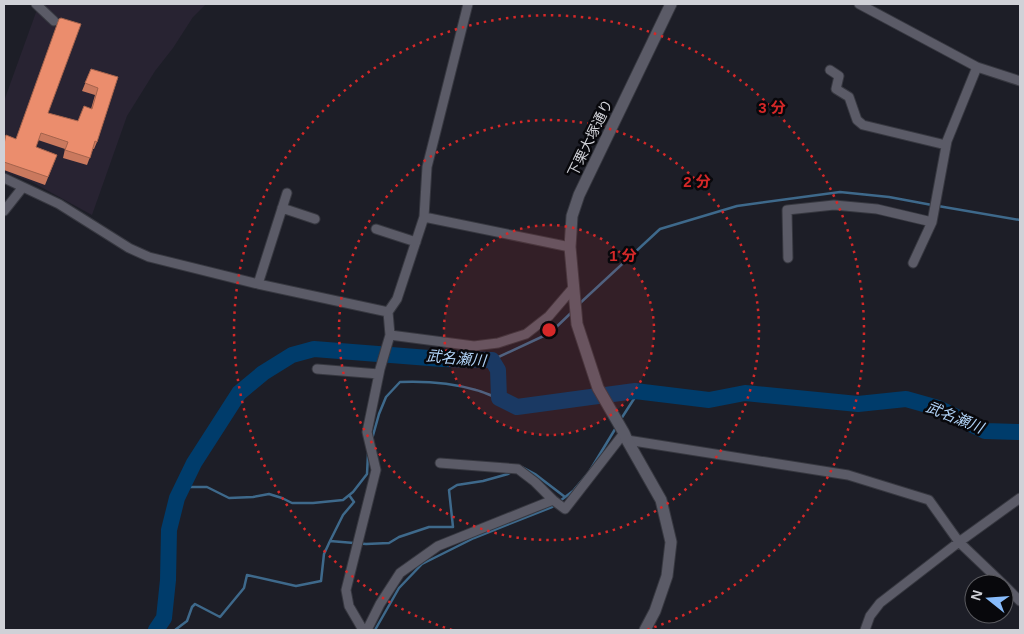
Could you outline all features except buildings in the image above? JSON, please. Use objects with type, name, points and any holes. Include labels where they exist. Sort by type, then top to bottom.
[{"type":"street","points":[[36,4],[54,21]]},
{"type":"street","points":[[363,630],[349,606],[346,590],[376,470],[367,432],[388,338],[388,312],[397,299],[424,217],[427,167],[468,4]]},
{"type":"street","name":"下栗大塚通り","points":[[626,437],[598,388],[577,324],[570,247],[572,216],[580,195],[671,4]]},
{"type":"street","points":[[859,4],[977,67],[1020,80]]},
{"type":"street","points":[[913,263],[932,222],[946,145],[977,67]]},
{"type":"street","points":[[830,70],[839,76],[836,88],[849,98],[856,120],[863,125],[946,145]]},
{"type":"street","points":[[4,178],[59,204],[129,248],[149,257],[258,284],[388,312]]},
{"type":"street","points":[[4,211],[23,187]]},
{"type":"street","points":[[258,284],[287,192]]},
{"type":"street","points":[[788,258],[787,210],[834,205],[877,208],[932,222]]},
{"type":"street","points":[[282,208],[315,220]]},
{"type":"street","points":[[424,217],[570,247]]},
{"type":"street","points":[[376,230],[416,242]]},
{"type":"street","points":[[388,338],[474,346],[498,343],[526,334],[549,316],[574,291]]},
{"type":"street","points":[[317,369],[379,372]]},
{"type":"street","points":[[440,463],[518,469],[565,509],[626,437]]},
{"type":"street","points":[[626,437],[848,475],[929,500],[959,542],[993,574]]},
{"type":"street","points":[[626,437],[662,500],[671,542],[667,576],[655,611],[646,630]]},
{"type":"street","points":[[865,630],[870,616],[880,603],[1020,498]]},
{"type":"street","points":[[367,630],[380,604],[400,573],[438,546],[553,500]]},
{"type":"shaded area","points":[[39,4],[206,4],[193,17],[155,71],[127,116],[92,215],[32,182],[4,172],[4,101]]},
{"type":"waterway","points":[[578,305],[660,229],[737,206],[840,192],[889,197],[932,205]]},
{"type":"waterway","points":[[938,206],[1020,220]]},
{"type":"waterway","points":[[492,360],[550,333],[573,311]]},
{"type":"waterway","name":"武名瀬川","points":[[156,630],[164,618],[168,580],[169,530],[177,498],[194,463],[239,393],[263,373],[292,355],[314,349],[442,359],[492,360],[498,370],[499,398],[517,407],[635,391],[709,400],[745,393],[858,404],[906,399],[938,408],[985,431],[1020,432]]},
{"type":"waterway","points":[[372,439],[386,397],[400,382],[448,384],[499,398]]},
{"type":"waterway","points":[[621,419],[639,391]]},
{"type":"waterway","points":[[375,630],[399,588],[422,564],[474,538],[552,507],[573,491],[589,472],[617,426]]},
{"type":"waterway","points":[[182,487],[207,487],[229,498],[269,494],[292,503],[343,500],[353,492],[367,474],[368,454]]},
{"type":"waterway","points":[[522,467],[535,474],[565,497]]},
{"type":"waterway","points":[[175,630],[187,621],[195,604],[220,617],[244,588],[247,575],[296,586],[321,581],[324,554],[330,541],[366,544],[389,543],[399,537],[429,527],[453,527],[449,490],[457,485],[483,481],[514,471]]},
{"type":"waterway","points":[[330,541],[343,515],[354,502],[349,495]]}]
